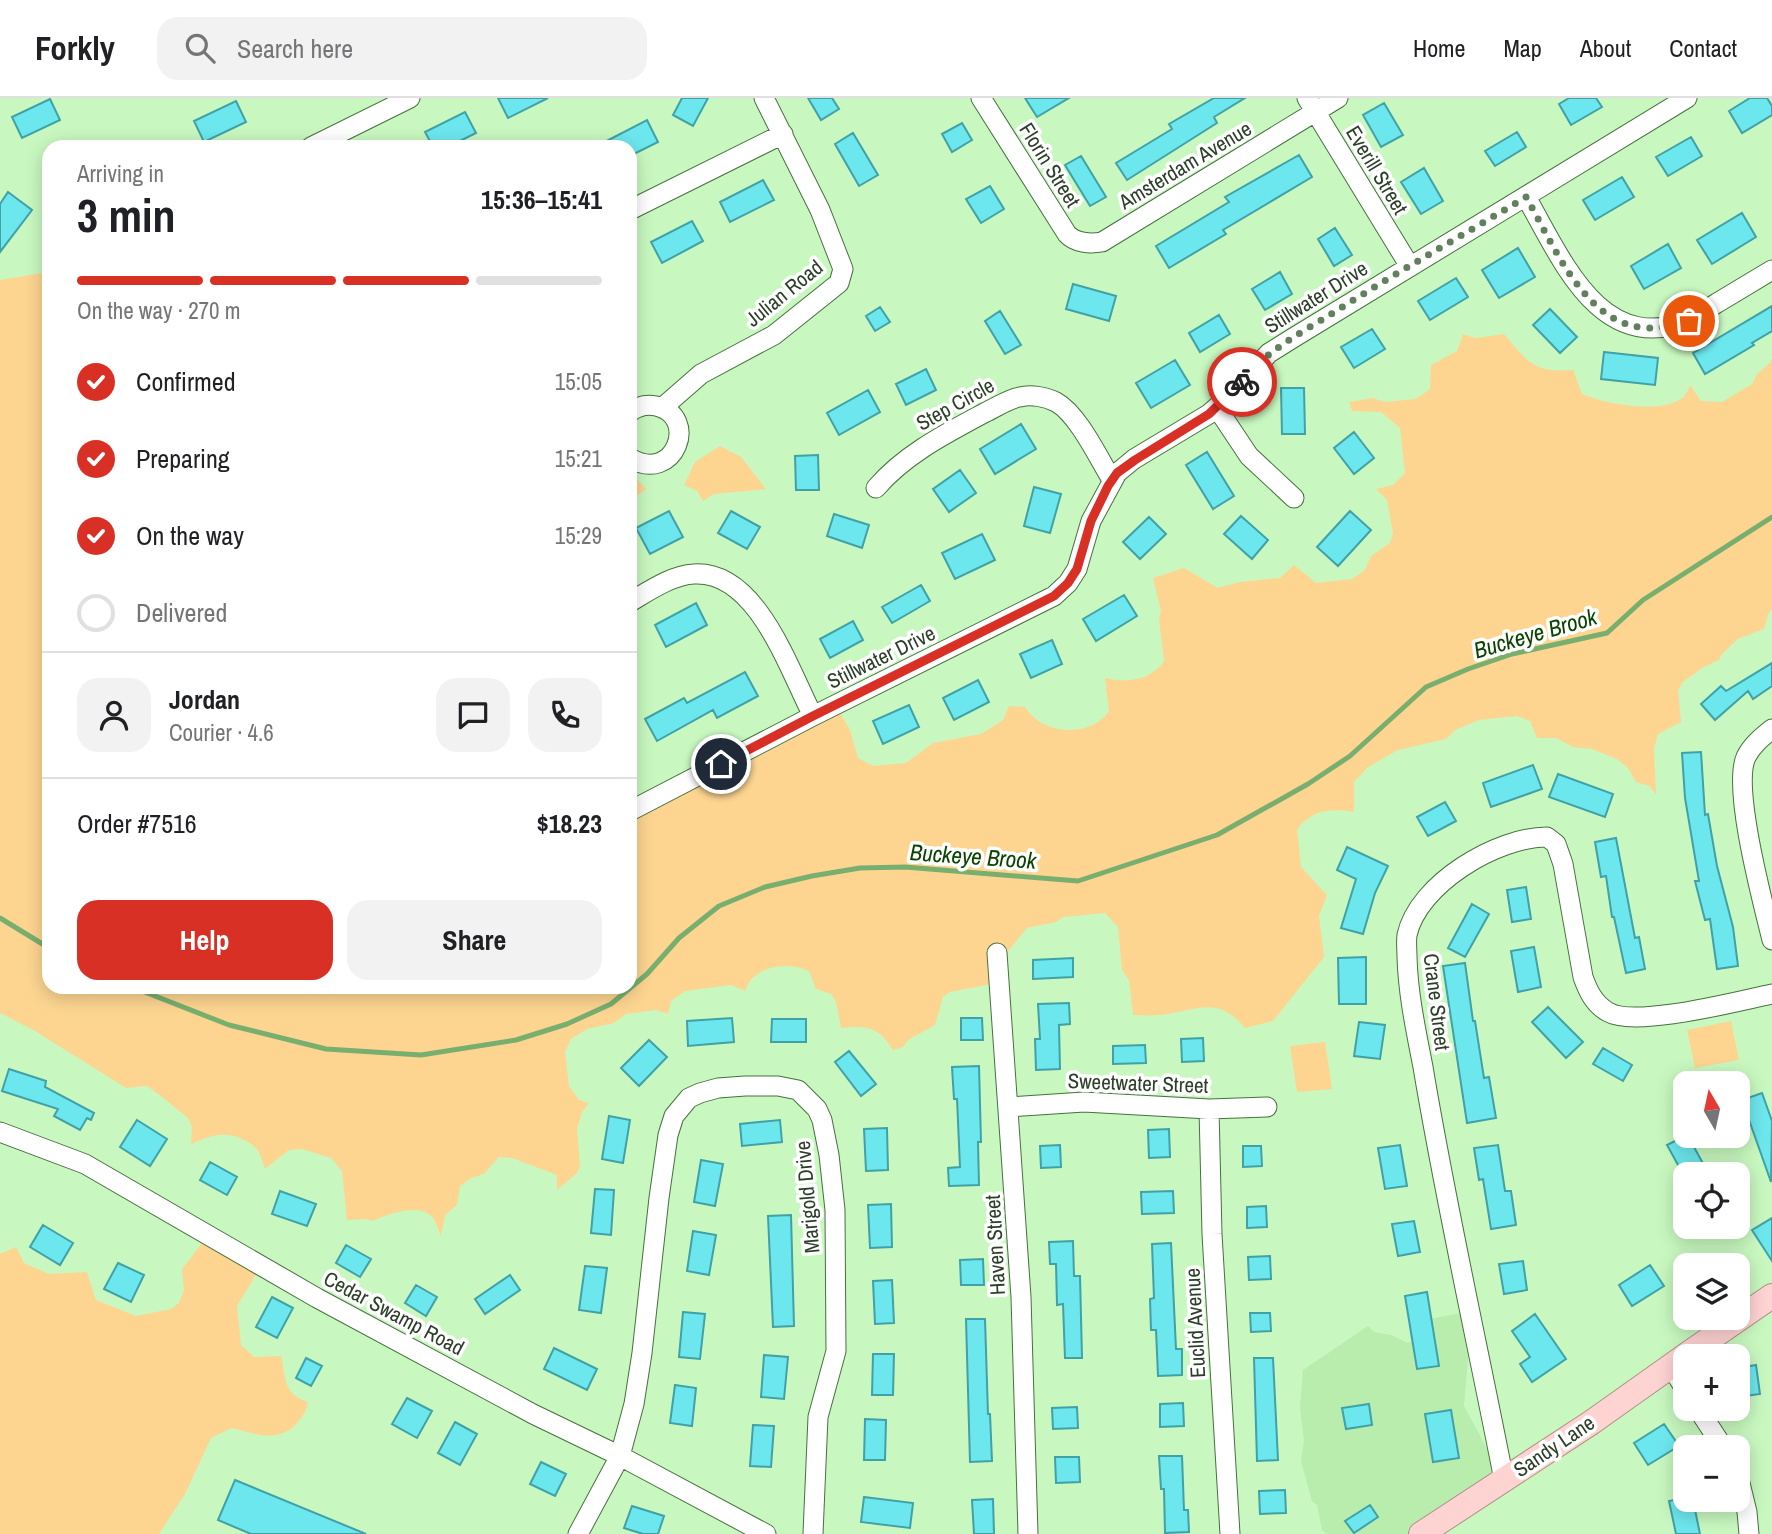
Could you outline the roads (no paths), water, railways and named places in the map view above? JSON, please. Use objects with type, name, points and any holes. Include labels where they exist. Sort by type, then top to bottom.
[{"type":"main road","name":"Sandy Lane","points":[[1704,1344],[1772,1296]]},
{"type":"main road","name":"Sandy Lane","points":[[1421,1534],[1673,1365]]},
{"type":"street","points":[[325,140],[410,98]]},
{"type":"street","name":"Julian Road","points":[[662,408],[701,374],[774,335],[839,283],[843,269],[820,210],[764,98]]},
{"type":"street","name":"Florin Street","points":[[981,98],[1070,238],[1091,244]]},
{"type":"street","name":"Amsterdam Avenue","points":[[1091,244],[1101,242],[1312,105],[1338,98]]},
{"type":"street","name":"Stillwater Drive","points":[[637,807],[1054,596],[1068,583],[1077,569],[1091,521],[1117,473],[1217,408],[1269,354],[1409,265],[1687,98]]},
{"type":"street","name":"Everill Street","points":[[1312,105],[1409,265]]},
{"type":"street","points":[[637,207],[783,134]]},
{"type":"street","points":[[1526,197],[1584,292],[1601,310],[1626,325],[1663,328],[1689,321],[1772,270]]},
{"type":"street","name":"Step Circle","points":[[876,488],[889,473],[918,451],[973,419],[1022,396],[1037,396],[1056,402],[1068,411],[1112,480]]},
{"type":"street","points":[[637,408],[643,405],[662,408],[677,422],[679,432],[675,451],[668,458],[649,465],[637,462]]},
{"type":"street","points":[[1217,408],[1249,456],[1294,498]]},
{"type":"street","points":[[637,598],[655,587],[691,574],[709,574],[730,582],[758,609],[813,716]]},
{"type":"street","points":[[1772,729],[1757,741],[1745,758],[1741,785],[1760,891],[1772,940]]},
{"type":"street","name":"Crane Street","points":[[1504,1480],[1454,1233],[1411,997],[1407,936],[1418,909],[1435,888],[1488,852],[1522,840],[1547,837],[1556,844],[1563,864],[1583,977],[1590,994],[1609,1013],[1626,1017],[1650,1016],[1772,994]]},
{"type":"street","name":"Haven Street","points":[[997,953],[1021,1297],[1028,1534]]},
{"type":"street","name":"Marigold Drive","points":[[578,1534],[620,1456],[634,1404],[661,1185],[668,1135],[674,1116],[689,1098],[718,1088],[778,1086],[798,1090],[817,1109],[829,1155],[835,1210],[836,1351],[818,1417],[813,1534]]},
{"type":"street","name":"Sweetwater Street","points":[[1008,1107],[1084,1102],[1209,1109],[1267,1107]]},
{"type":"street","name":"Euclid Avenue","points":[[1209,1109],[1212,1234],[1230,1534]]},
{"type":"street","name":"Cedar Swamp Road","points":[[0,1132],[85,1164],[317,1297],[533,1414],[620,1456],[766,1534]]},
{"type":"street","points":[[1747,1512],[1749,1534]]},
{"type":"waterway","name":"Buckeye Brook","points":[[637,982],[679,938],[719,906],[765,887],[860,868],[905,867],[1078,881],[1217,835],[1308,784],[1350,756],[1426,687],[1512,654],[1607,633],[1643,600],[1772,517]]},
{"type":"waterway","name":"Buckeye Brook","points":[[0,918],[42,944]]},
{"type":"waterway","name":"Buckeye Brook","points":[[150,994],[229,1025],[326,1049],[421,1055],[516,1040],[567,1024],[611,1004],[623,994]]}]
